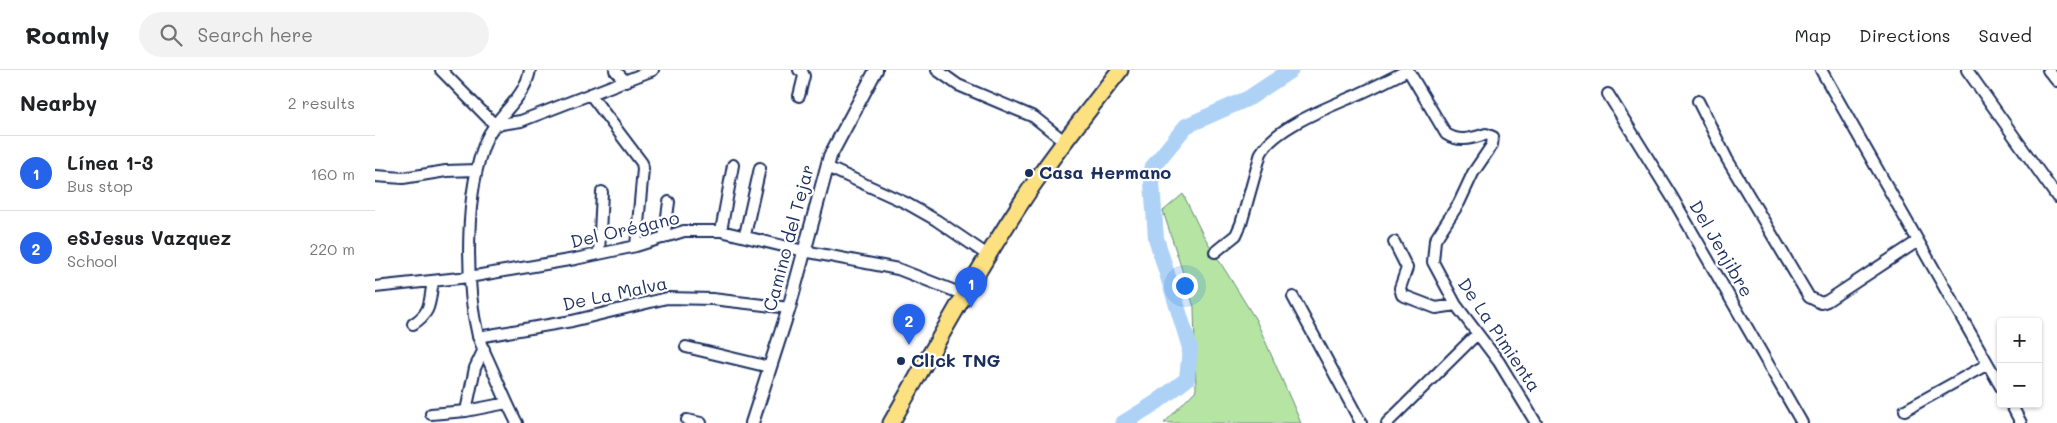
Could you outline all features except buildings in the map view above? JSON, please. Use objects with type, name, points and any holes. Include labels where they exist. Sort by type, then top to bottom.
[{"type":"main road","points":[[891,423],[1017,209],[1064,141],[1119,70]]},
{"type":"street","points":[[441,70],[495,125]]},
{"type":"street","points":[[517,423],[479,337],[469,277],[470,235],[475,170],[487,138],[495,125],[522,92],[528,82],[530,70]]},
{"type":"street","points":[[615,70],[626,82]]},
{"type":"street","points":[[495,125],[521,120],[626,82],[653,70]]},
{"type":"street","points":[[799,70],[802,71],[804,76],[799,96]]},
{"type":"street","name":"Camino del Tejar","points":[[752,423],[789,308],[830,156],[876,70]]},
{"type":"street","points":[[937,70],[958,85],[1034,117],[1064,141]]},
{"type":"street","points":[[1215,252],[1236,235],[1261,152],[1273,138],[1313,114],[1408,70]]},
{"type":"street","name":"De La Pimienta","points":[[1408,70],[1446,134],[1455,140],[1469,139],[1486,134],[1493,137],[1493,145],[1473,173],[1459,203],[1435,240],[1433,262],[1456,305],[1499,362],[1536,423]]},
{"type":"street","points":[[1821,70],[1997,380]]},
{"type":"street","points":[[1967,70],[2057,197]]},
{"type":"street","points":[[2047,70],[2057,81]]},
{"type":"street","points":[[591,94],[642,163],[643,170],[636,246]]},
{"type":"street","name":"Del Jenjibre","points":[[1608,94],[1672,197],[1802,423]]},
{"type":"street","points":[[1699,101],[1727,159],[1809,297],[1821,302],[1827,301],[1918,241]]},
{"type":"street","points":[[721,231],[733,165]]},
{"type":"street","points":[[827,166],[906,203],[989,256]]},
{"type":"street","points":[[745,236],[761,168]]},
{"type":"street","points":[[375,176],[403,178],[446,171],[475,170]]},
{"type":"street","points":[[599,254],[602,192]]},
{"type":"street","points":[[664,238],[669,202]]},
{"type":"street","name":"Del Orégano","points":[[375,287],[469,277],[599,254],[636,246],[684,231],[721,231],[805,251],[899,269],[965,295]]},
{"type":"street","points":[[1394,242],[1407,268],[1400,293],[1436,308],[1456,305]]},
{"type":"street","points":[[413,324],[424,317],[429,306],[433,281]]},
{"type":"street","points":[[1293,297],[1361,423]]},
{"type":"street","name":"De La Malva","points":[[479,337],[572,321],[667,298],[712,300],[789,308]]},
{"type":"street","points":[[1387,423],[1477,334]]},
{"type":"street","points":[[686,347],[769,367]]},
{"type":"street","points":[[466,411],[475,368],[484,349]]},
{"type":"street","points":[[1905,410],[1988,364]]},
{"type":"street","points":[[431,414],[466,411],[507,403]]},
{"type":"street","points":[[2013,408],[2021,423]]},
{"type":"street","points":[[687,420],[701,423]]},
{"type":"green space","points":[[1183,194],[1202,233],[1256,320],[1301,423],[1164,423],[1196,390],[1194,307],[1163,211]]},
{"type":"waterway","points":[[1123,423],[1157,402],[1187,379],[1190,348],[1156,238],[1151,169],[1186,126],[1249,98],[1291,70]]},
{"type":"place","name":"Casa Hermano","points":[[1029,173]]},
{"type":"place","name":"Línea 1-3","points":[[971,308]]},
{"type":"place","name":"eSJesus Vazquez","points":[[909,345]]},
{"type":"place","name":"Click TNG","points":[[901,361]]}]
